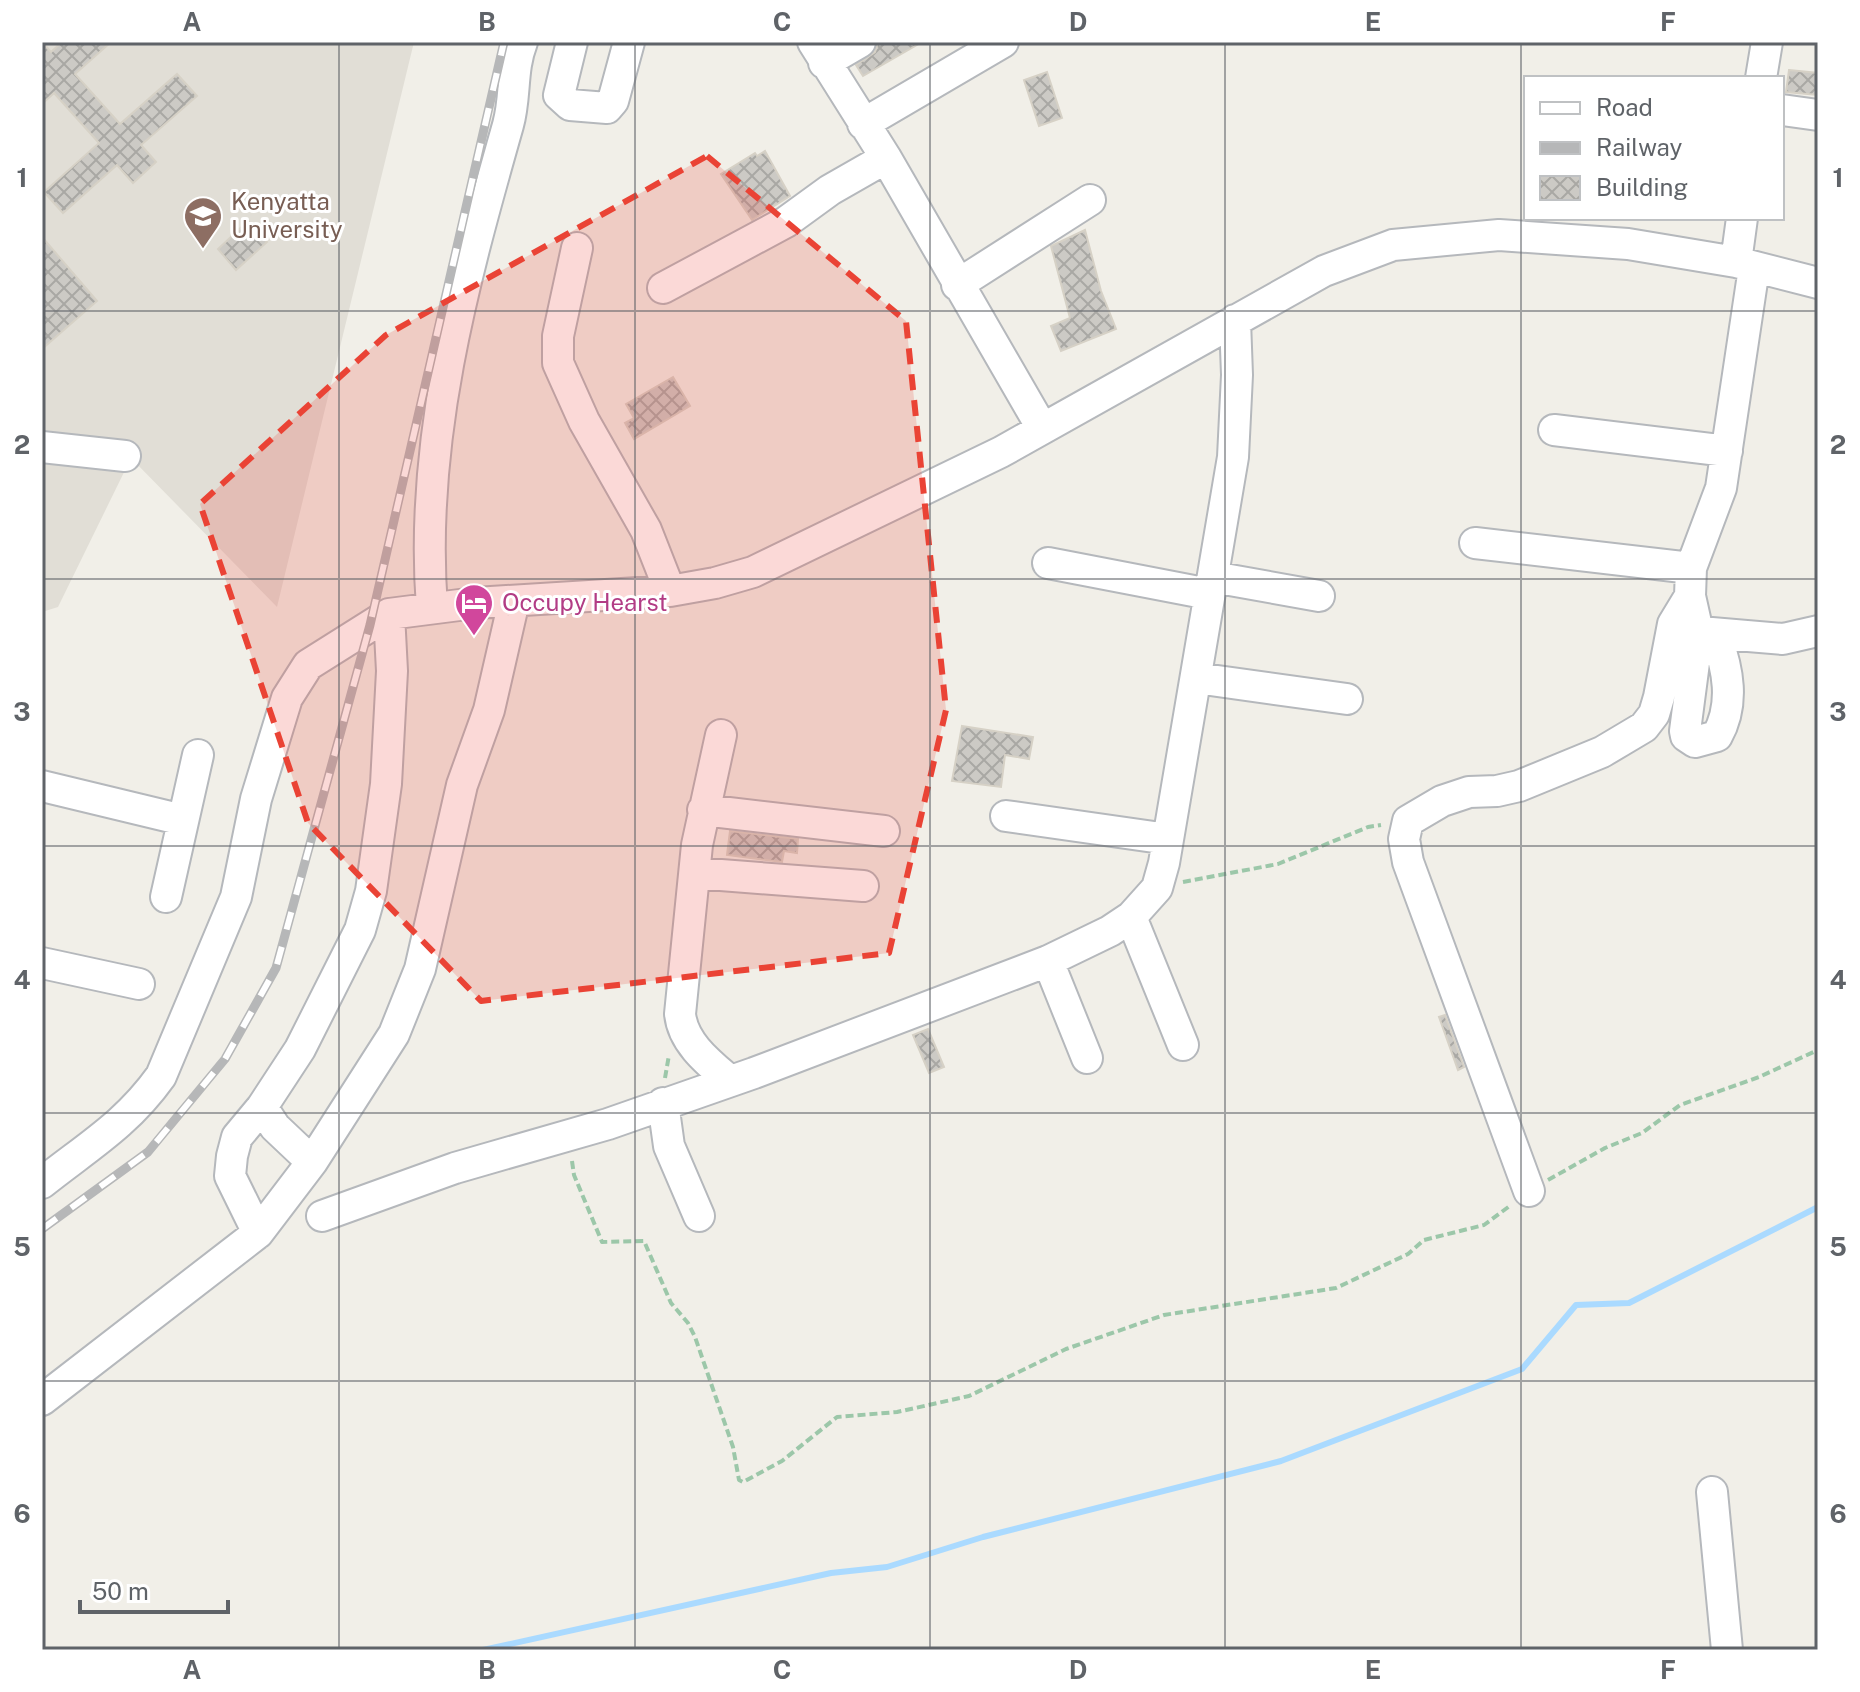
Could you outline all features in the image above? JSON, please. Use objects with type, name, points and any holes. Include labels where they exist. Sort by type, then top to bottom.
[{"type":"street","points":[[432,608],[427,541],[441,393],[471,253],[513,109],[512,78],[522,42]]},
{"type":"street","points":[[572,42],[559,95],[570,105],[607,108],[613,101],[629,42]]},
{"type":"street","points":[[860,42],[818,53],[886,158],[1042,428]]},
{"type":"street","points":[[863,124],[1003,42]]},
{"type":"street","points":[[1761,76],[1767,42]]},
{"type":"street","points":[[1784,110],[1818,115]]},
{"type":"street","points":[[663,288],[786,222],[830,190],[886,158]]},
{"type":"street","points":[[957,285],[1090,200]]},
{"type":"street","points":[[1529,1191],[1408,862],[1404,839],[1408,821],[1442,801],[1469,792],[1519,786],[1602,752],[1644,727],[1654,714],[1673,624],[1721,488],[1745,265],[1742,220]]},
{"type":"street","points":[[42,1183],[119,1125],[142,1103],[161,1076],[236,897],[256,799],[287,698],[308,665],[338,643],[389,614],[514,601],[670,591],[753,572],[883,512],[1042,428],[1324,271],[1393,245],[1499,235],[1628,244],[1745,265],[1818,283]]},
{"type":"street","points":[[577,248],[558,336],[558,363],[584,421],[646,530],[670,591]]},
{"type":"street","points":[[322,1216],[455,1168],[568,1136],[730,1081],[1048,961],[1098,938],[1131,917],[1157,888],[1168,839],[1237,419],[1235,320]]},
{"type":"street","points":[[1554,430],[1727,451]]},
{"type":"street","points":[[42,447],[125,456]]},
{"type":"street","points":[[1475,543],[1690,582]]},
{"type":"street","points":[[1048,563],[1319,596]]},
{"type":"street","points":[[1690,582],[1707,634],[1783,639],[1818,631]]},
{"type":"street","points":[[42,1400],[258,1233],[312,1162],[394,1034],[416,981],[462,785],[489,710],[514,601]]},
{"type":"street","points":[[258,1233],[230,1176],[237,1137],[291,1066],[360,930],[371,891],[386,784],[392,671],[389,614]]},
{"type":"street","points":[[1196,678],[1347,699]]},
{"type":"street","points":[[721,735],[703,810],[681,1028],[700,1054],[730,1081]]},
{"type":"street","points":[[166,897],[198,755]]},
{"type":"street","points":[[42,786],[183,820]]},
{"type":"street","points":[[703,810],[884,831]]},
{"type":"street","points":[[1006,816],[1168,839]]},
{"type":"street","points":[[695,873],[863,886]]},
{"type":"street","points":[[1131,917],[1183,1045]]},
{"type":"street","points":[[1048,961],[1087,1058]]},
{"type":"street","points":[[42,963],[139,984]]},
{"type":"street","points":[[663,1103],[669,1146],[699,1216]]},
{"type":"street","points":[[262,1107],[275,1127],[312,1162]]},
{"type":"street","points":[[1712,1492],[1727,1650]]},
{"type":"path","points":[[1157,888],[1278,864],[1368,827],[1408,821]]},
{"type":"path","points":[[663,1103],[665,1068],[681,1028]]},
{"type":"path","points":[[568,1136],[574,1175],[598,1238],[606,1243],[644,1241],[671,1303],[688,1323],[733,1447],[740,1482],[782,1461],[837,1417],[897,1412],[969,1396],[1066,1349],[1164,1315],[1336,1288],[1408,1254],[1424,1240],[1484,1225],[1529,1191],[1605,1148],[1642,1133],[1680,1105],[1759,1077],[1818,1050]]},
{"type":"highlighted area","points":[[707,156],[906,321],[946,710],[889,953],[481,1001],[308,823],[200,504],[386,335]]},
{"type":"shaded area","name":"Kenyatta University","points":[[42,42],[414,42],[277,607],[131,458],[58,607],[42,612]]},
{"type":"building","points":[[42,42],[51,52],[62,42],[111,42],[75,74],[120,124],[177,74],[197,96],[141,145],[156,162],[133,183],[117,165],[63,213],[44,192],[99,143],[54,93],[42,104]]},
{"type":"building","points":[[878,42],[922,42],[863,76],[856,65],[875,52]]},
{"type":"building","points":[[1789,70],[1818,73],[1818,95],[1786,92]]},
{"type":"building","points":[[1047,72],[1062,118],[1039,126],[1024,80]]},
{"type":"building","points":[[765,151],[790,196],[752,220],[721,174],[755,153],[757,156]]},
{"type":"building","points":[[248,221],[267,242],[236,270],[218,249]]},
{"type":"building","points":[[1085,230],[1101,291],[1116,329],[1061,351],[1051,326],[1070,318],[1051,246]]},
{"type":"building","points":[[42,237],[97,301],[42,349]]},
{"type":"building","points":[[673,377],[690,406],[634,439],[625,423],[634,418],[626,404]]},
{"type":"building","points":[[962,726],[1033,737],[1029,759],[1005,755],[1001,787],[952,781]]},
{"type":"building","points":[[730,831],[798,839],[797,853],[784,851],[782,862],[727,855]]},
{"type":"building","points":[[1445,1015],[1464,1067],[1458,1070],[1439,1017]]},
{"type":"building","points":[[928,1029],[944,1067],[929,1073],[913,1035]]},
{"type":"waterway","points":[[483,1650],[831,1573],[887,1567],[983,1537],[1281,1461],[1522,1369],[1576,1305],[1629,1303],[1818,1207]]},
{"type":"railway","points":[[42,1229],[148,1152],[225,1059],[276,968],[370,625],[504,42]]},
{"type":"place","name":"Kenyatta University","points":[[203,250]]},
{"type":"place","name":"Occupy Hearst","points":[[474,637]]}]
